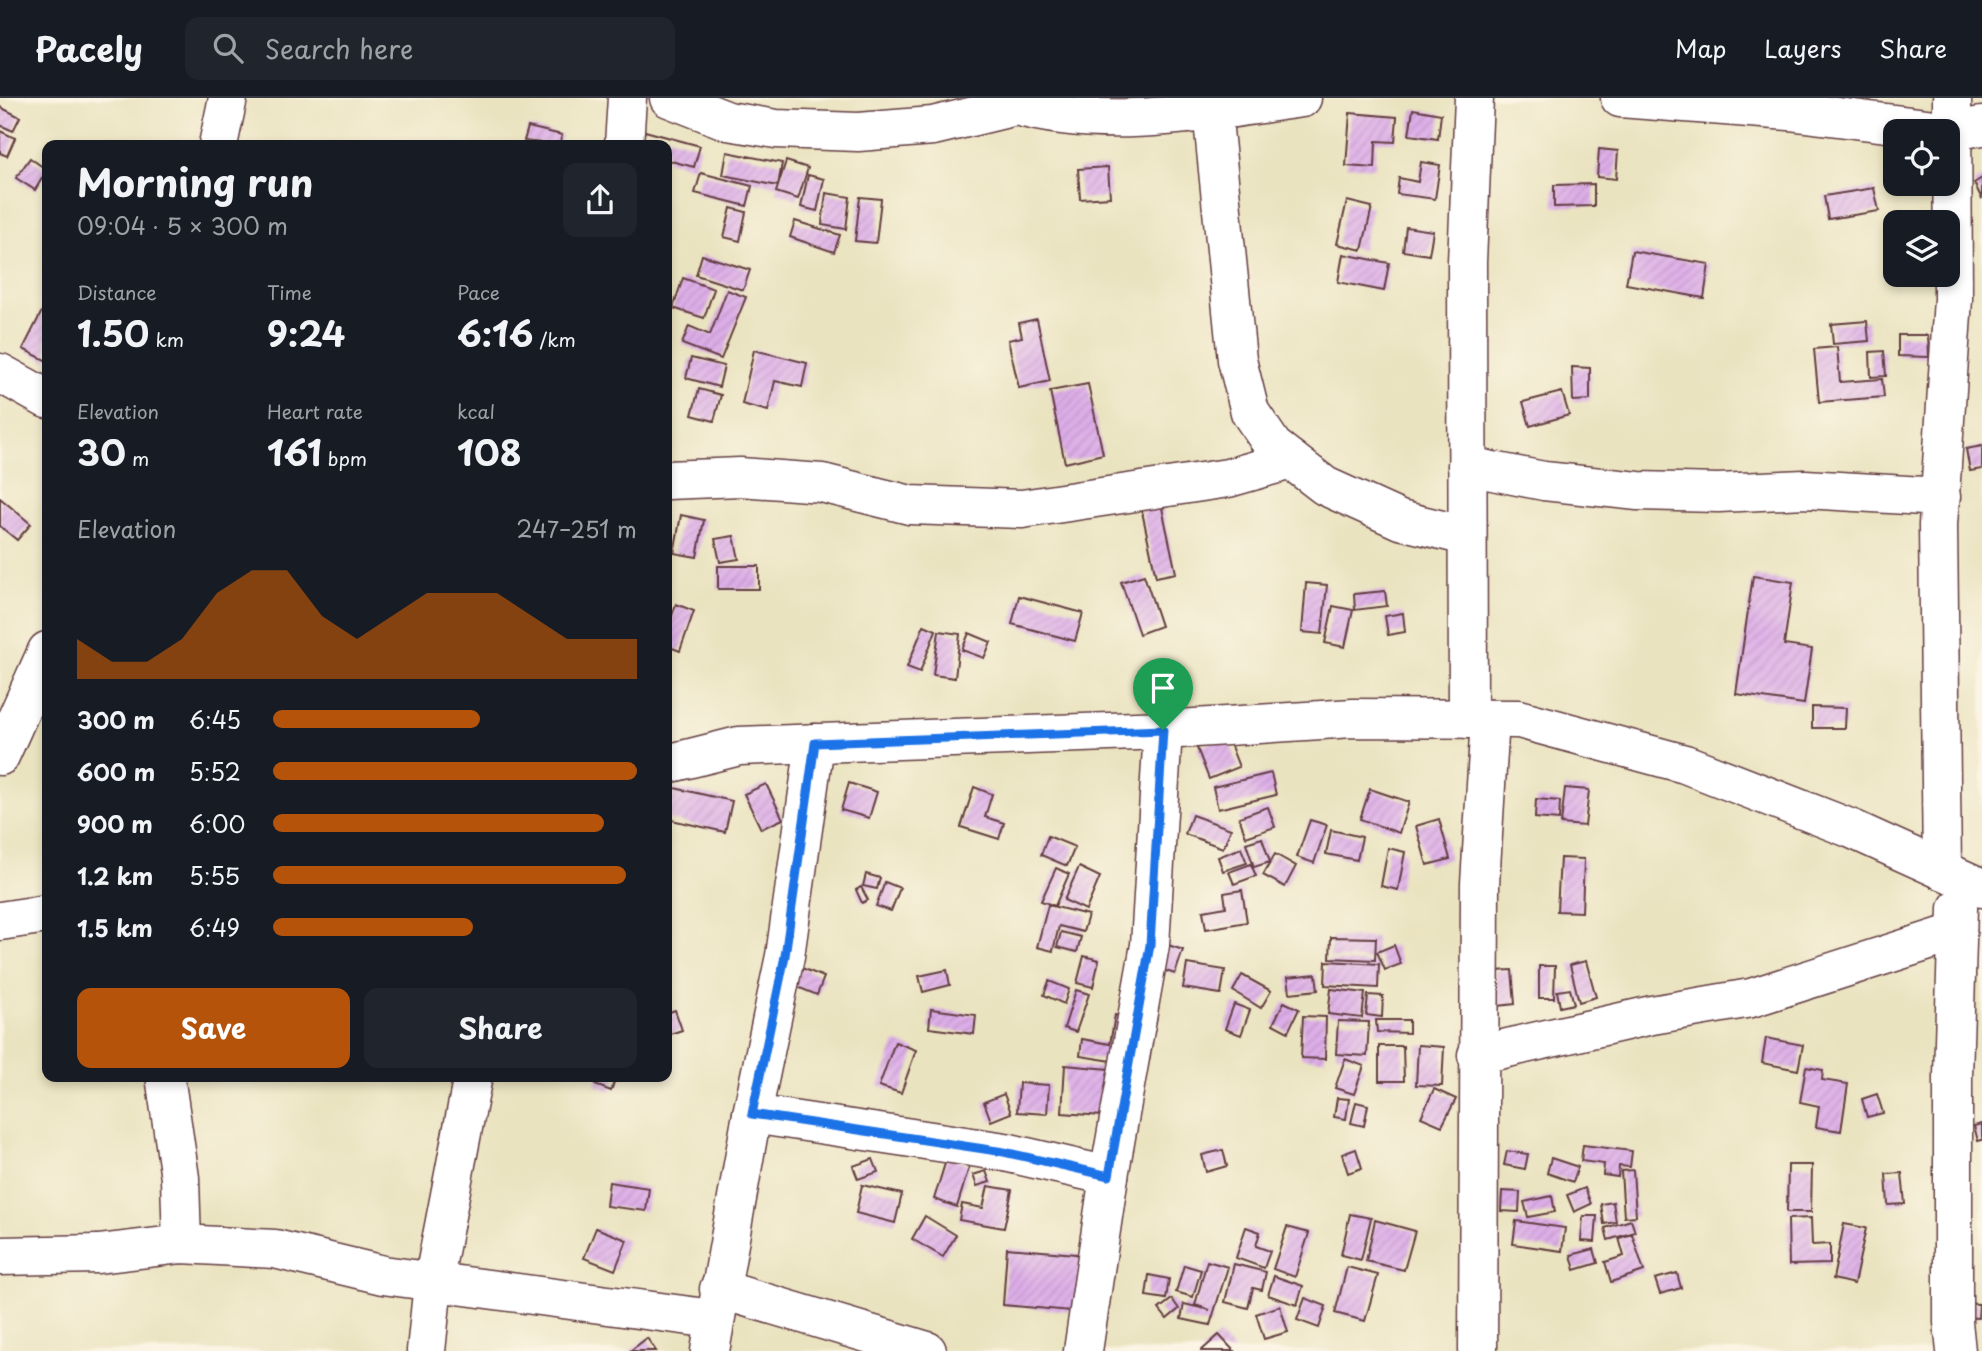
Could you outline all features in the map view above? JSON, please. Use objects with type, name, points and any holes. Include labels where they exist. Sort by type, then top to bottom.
[{"type":"street","points":[[219,140],[229,98]]},
{"type":"street","points":[[624,140],[627,98]]},
{"type":"street","points":[[669,98],[728,121],[776,129],[858,132],[933,126],[1014,102],[1044,113],[1112,120],[1302,98]]},
{"type":"street","points":[[1474,98],[1467,262],[1467,536],[1479,719],[1478,1351]]},
{"type":"street","points":[[1620,98],[1789,111],[1962,118],[1968,296],[1941,497],[1961,879],[1953,1076],[1953,1322],[1956,1351]]},
{"type":"street","points":[[1212,110],[1237,360],[1250,412],[1273,446],[1325,485],[1401,520],[1467,536]]},
{"type":"street","points":[[0,373],[42,396]]},
{"type":"street","points":[[672,480],[740,477],[822,483],[909,505],[1022,509],[1228,478],[1291,460]]},
{"type":"street","points":[[1467,466],[1544,481],[1638,491],[1718,494],[1805,489],[1941,497]]},
{"type":"street","points":[[0,756],[42,662]]},
{"type":"street","points":[[672,763],[739,746],[1163,730],[1353,718],[1519,719],[1685,764],[1852,829],[1961,879]]},
{"type":"street","points":[[1083,1351],[1109,1176],[1150,945],[1163,730]]},
{"type":"street","points":[[714,1320],[752,1114],[785,956],[815,743]]},
{"type":"street","points":[[0,921],[42,915]]},
{"type":"street","points":[[1478,1055],[1652,1015],[1751,998],[1957,932]]},
{"type":"street","points":[[165,1082],[180,1178],[182,1244]]},
{"type":"street","points":[[426,1351],[433,1283],[472,1082]]},
{"type":"street","points":[[752,1114],[1004,1152],[1109,1176]]},
{"type":"street","points":[[0,1256],[98,1254],[182,1244],[275,1249],[383,1275],[433,1283],[927,1351]]},
{"type":"building","points":[[0,107],[20,117],[13,131],[0,125]]},
{"type":"building","points":[[1413,109],[1441,114],[1438,139],[1409,135]]},
{"type":"building","points":[[1350,113],[1397,117],[1395,142],[1376,141],[1375,168],[1346,166]]},
{"type":"building","points":[[528,127],[562,135],[560,140],[524,140]]},
{"type":"building","points":[[0,131],[15,138],[7,156],[0,153]]},
{"type":"building","points":[[645,131],[700,146],[694,167],[672,161],[672,140],[642,140]]},
{"type":"building","points":[[1599,149],[1618,151],[1616,179],[1597,177]]},
{"type":"building","points":[[727,152],[782,163],[778,186],[723,175]]},
{"type":"building","points":[[30,158],[42,166],[42,178],[35,190],[16,178]]},
{"type":"building","points":[[786,161],[808,168],[798,199],[776,192]]},
{"type":"building","points":[[1421,162],[1440,165],[1435,199],[1397,194],[1399,178],[1418,182]]},
{"type":"building","points":[[1108,167],[1110,197],[1080,199],[1078,169]]},
{"type":"building","points":[[701,173],[752,186],[747,206],[695,193]]},
{"type":"building","points":[[808,175],[824,179],[817,211],[801,207]]},
{"type":"building","points":[[1982,178],[1982,199],[1974,183]]},
{"type":"building","points":[[1594,184],[1594,206],[1554,207],[1554,185]]},
{"type":"building","points":[[1874,188],[1879,211],[1828,219],[1824,196]]},
{"type":"building","points":[[826,193],[850,197],[846,229],[822,225]]},
{"type":"building","points":[[860,197],[881,199],[876,243],[855,241]]},
{"type":"building","points":[[1347,201],[1372,207],[1362,250],[1337,244]]},
{"type":"building","points":[[731,208],[746,212],[740,241],[724,237]]},
{"type":"building","points":[[795,221],[840,235],[834,252],[790,237]]},
{"type":"building","points":[[1406,227],[1433,231],[1429,255],[1403,251]]},
{"type":"building","points":[[1632,251],[1709,264],[1704,298],[1626,284]]},
{"type":"building","points":[[1343,254],[1389,263],[1384,291],[1338,282]]},
{"type":"building","points":[[702,255],[750,270],[743,290],[696,275]]},
{"type":"building","points":[[683,278],[714,289],[704,318],[673,308]]},
{"type":"building","points":[[727,290],[746,297],[721,359],[682,344],[689,326],[710,335]]},
{"type":"building","points":[[42,311],[42,358],[23,349]]},
{"type":"building","points":[[1037,319],[1050,381],[1019,388],[1008,340],[1022,337],[1019,323]]},
{"type":"building","points":[[1867,321],[1869,341],[1833,344],[1831,324]]},
{"type":"building","points":[[1898,335],[1928,335],[1929,357],[1898,356]]},
{"type":"building","points":[[1837,347],[1840,382],[1882,379],[1884,397],[1819,402],[1814,349]]},
{"type":"building","points":[[754,350],[807,363],[802,387],[775,381],[768,411],[742,404]]},
{"type":"building","points":[[1884,351],[1886,376],[1871,377],[1870,352]]},
{"type":"building","points":[[691,358],[724,366],[719,387],[686,378]]},
{"type":"building","points":[[1572,367],[1590,368],[1590,400],[1573,401]]},
{"type":"building","points":[[1088,384],[1103,454],[1065,463],[1050,391]]},
{"type":"building","points":[[699,389],[721,395],[714,421],[692,415]]},
{"type":"building","points":[[1562,392],[1569,415],[1530,426],[1523,402]]},
{"type":"building","points":[[1982,446],[1982,469],[1970,471],[1966,449]]},
{"type":"building","points":[[0,498],[31,524],[17,540],[0,526]]},
{"type":"building","points":[[1161,503],[1176,573],[1156,577],[1141,507]]},
{"type":"building","points":[[681,515],[704,520],[697,557],[674,553]]},
{"type":"building","points":[[734,536],[739,559],[720,562],[715,539]]},
{"type":"building","points":[[718,566],[759,566],[759,589],[718,589]]},
{"type":"building","points":[[1144,575],[1161,626],[1139,634],[1121,582]]},
{"type":"building","points":[[1753,576],[1793,582],[1784,645],[1812,649],[1804,704],[1736,694]]},
{"type":"building","points":[[1306,583],[1327,585],[1322,634],[1302,632]]},
{"type":"building","points":[[1385,591],[1387,606],[1355,610],[1354,594]]},
{"type":"building","points":[[1019,596],[1083,613],[1075,641],[1012,624]]},
{"type":"building","points":[[676,604],[694,611],[680,651],[672,648],[672,616]]},
{"type":"building","points":[[1333,606],[1353,610],[1345,647],[1325,643]]},
{"type":"building","points":[[1403,613],[1405,632],[1388,635],[1385,616]]},
{"type":"building","points":[[924,625],[936,630],[920,672],[907,667]]},
{"type":"building","points":[[939,631],[960,634],[955,678],[933,675]]},
{"type":"building","points":[[969,633],[991,642],[984,658],[962,650]]},
{"type":"building","points":[[1812,707],[1846,708],[1845,728],[1812,728]]},
{"type":"building","points":[[1227,736],[1239,767],[1209,779],[1197,748]]},
{"type":"building","points":[[1271,773],[1276,795],[1218,809],[1213,787]]},
{"type":"building","points":[[849,783],[877,792],[869,818],[841,810]]},
{"type":"building","points":[[766,784],[783,819],[761,829],[744,794]]},
{"type":"building","points":[[672,787],[732,801],[725,832],[672,820]]},
{"type":"building","points":[[974,787],[992,794],[985,817],[1004,823],[999,839],[961,827]]},
{"type":"building","points":[[1565,788],[1589,790],[1585,826],[1561,824]]},
{"type":"building","points":[[1370,789],[1409,802],[1399,833],[1360,819]]},
{"type":"building","points":[[1536,799],[1560,801],[1559,820],[1535,818]]},
{"type":"building","points":[[1268,807],[1275,827],[1246,837],[1239,817]]},
{"type":"building","points":[[1192,815],[1231,829],[1223,848],[1185,834]]},
{"type":"building","points":[[1439,819],[1450,859],[1427,865],[1416,826]]},
{"type":"building","points":[[1310,820],[1327,825],[1314,863],[1297,857]]},
{"type":"building","points":[[1331,830],[1362,837],[1357,860],[1326,854]]},
{"type":"building","points":[[1048,836],[1075,847],[1067,866],[1041,855]]},
{"type":"building","points":[[1262,838],[1270,862],[1254,867],[1246,843]]},
{"type":"building","points":[[1241,848],[1247,863],[1223,871],[1218,857]]},
{"type":"building","points":[[1388,848],[1405,852],[1398,890],[1381,886]]},
{"type":"building","points":[[1275,854],[1296,866],[1285,887],[1263,875]]},
{"type":"building","points":[[1560,858],[1584,859],[1582,912],[1557,911]]},
{"type":"building","points":[[1251,864],[1256,876],[1234,884],[1229,872]]},
{"type":"building","points":[[1079,867],[1100,877],[1086,910],[1064,900]]},
{"type":"building","points":[[1056,868],[1069,874],[1055,906],[1041,901]]},
{"type":"building","points":[[866,874],[880,878],[877,889],[863,886]]},
{"type":"building","points":[[885,882],[900,888],[891,911],[876,906]]},
{"type":"building","points":[[861,887],[868,900],[862,903],[856,890]]},
{"type":"building","points":[[1242,890],[1247,922],[1206,929],[1203,911],[1226,907],[1224,893]]},
{"type":"building","points":[[1048,905],[1088,915],[1083,932],[1059,926],[1053,951],[1037,947]]},
{"type":"building","points":[[1061,932],[1081,937],[1077,952],[1057,947]]},
{"type":"building","points":[[1331,937],[1376,938],[1375,960],[1330,958]]},
{"type":"building","points":[[1165,944],[1183,950],[1175,974],[1157,968]]},
{"type":"building","points":[[1394,945],[1401,964],[1385,970],[1377,952]]},
{"type":"building","points":[[1084,956],[1099,960],[1093,987],[1077,983]]},
{"type":"building","points":[[1326,961],[1379,964],[1378,988],[1325,985]]},
{"type":"building","points":[[1586,961],[1596,997],[1579,1002],[1570,965]]},
{"type":"building","points":[[1187,964],[1225,970],[1221,994],[1183,988]]},
{"type":"building","points":[[797,966],[824,977],[817,995],[790,984]]},
{"type":"building","points":[[1539,966],[1555,966],[1554,998],[1539,998]]},
{"type":"building","points":[[947,970],[950,985],[923,992],[919,976]]},
{"type":"building","points":[[1512,970],[1515,1004],[1498,1006],[1495,971]]},
{"type":"building","points":[[1316,974],[1318,990],[1290,993],[1288,977]]},
{"type":"building","points":[[1242,975],[1271,991],[1261,1008],[1233,991]]},
{"type":"building","points":[[1049,981],[1069,989],[1064,1004],[1044,995]]},
{"type":"building","points":[[1331,989],[1365,993],[1362,1018],[1328,1014]]},
{"type":"building","points":[[1570,989],[1574,1004],[1560,1007],[1557,991]]},
{"type":"building","points":[[1076,990],[1089,994],[1076,1032],[1064,1028]]},
{"type":"building","points":[[1368,995],[1383,996],[1382,1017],[1366,1015]]},
{"type":"building","points":[[1284,1002],[1299,1009],[1288,1032],[1273,1024]]},
{"type":"building","points":[[1234,1004],[1250,1010],[1241,1035],[1225,1029]]},
{"type":"building","points":[[931,1009],[976,1015],[974,1034],[929,1028]]},
{"type":"building","points":[[675,1010],[682,1030],[672,1033],[672,1011]]},
{"type":"building","points":[[1115,1015],[1132,1018],[1125,1063],[1080,1056],[1082,1039],[1110,1044]]},
{"type":"building","points":[[1303,1016],[1326,1017],[1325,1059],[1301,1058]]},
{"type":"building","points":[[1376,1020],[1409,1020],[1409,1033],[1377,1032]]},
{"type":"building","points":[[1338,1021],[1369,1022],[1367,1056],[1336,1054]]},
{"type":"building","points":[[1766,1038],[1803,1045],[1798,1070],[1762,1063]]},
{"type":"building","points":[[895,1042],[916,1050],[901,1093],[879,1086]]},
{"type":"building","points":[[1418,1045],[1444,1047],[1442,1086],[1416,1085]]},
{"type":"building","points":[[1379,1046],[1403,1046],[1404,1081],[1379,1081]]},
{"type":"building","points":[[1345,1059],[1364,1066],[1354,1094],[1335,1088]]},
{"type":"building","points":[[1065,1065],[1120,1070],[1117,1117],[1062,1113]]},
{"type":"building","points":[[1806,1067],[1823,1070],[1822,1080],[1848,1084],[1841,1131],[1816,1127],[1819,1106],[1800,1102]]},
{"type":"building","points":[[596,1082],[614,1082],[611,1091],[595,1085]]},
{"type":"building","points":[[1019,1083],[1049,1085],[1047,1114],[1017,1112]]},
{"type":"building","points":[[1434,1089],[1456,1099],[1442,1126],[1421,1117]]},
{"type":"building","points":[[1004,1094],[1011,1113],[991,1121],[984,1102]]},
{"type":"building","points":[[1877,1094],[1883,1113],[1867,1117],[1862,1099]]},
{"type":"building","points":[[1337,1098],[1349,1099],[1346,1119],[1334,1117]]},
{"type":"building","points":[[1356,1102],[1368,1105],[1364,1126],[1351,1123]]},
{"type":"building","points":[[1982,1124],[1982,1140],[1978,1141],[1974,1126]]},
{"type":"building","points":[[1583,1145],[1632,1151],[1630,1167],[1619,1166],[1618,1177],[1603,1175],[1604,1164],[1581,1161]]},
{"type":"building","points":[[1356,1149],[1362,1168],[1348,1173],[1342,1154]]},
{"type":"building","points":[[1223,1150],[1227,1166],[1206,1172],[1202,1155]]},
{"type":"building","points":[[1507,1151],[1528,1154],[1525,1169],[1504,1165]]},
{"type":"building","points":[[947,1157],[970,1164],[957,1207],[934,1199]]},
{"type":"building","points":[[1551,1158],[1578,1167],[1573,1182],[1547,1173]]},
{"type":"building","points":[[873,1159],[878,1172],[858,1179],[853,1166]]},
{"type":"building","points":[[1788,1165],[1812,1165],[1811,1212],[1787,1212]]},
{"type":"building","points":[[1633,1170],[1636,1216],[1624,1217],[1621,1171]]},
{"type":"building","points":[[986,1171],[990,1182],[977,1186],[973,1175]]},
{"type":"building","points":[[1902,1173],[1905,1204],[1888,1205],[1886,1174]]},
{"type":"building","points":[[609,1182],[649,1188],[646,1211],[606,1206]]},
{"type":"building","points":[[862,1185],[902,1194],[895,1223],[856,1213]]},
{"type":"building","points":[[988,1186],[1012,1190],[1004,1228],[959,1220],[962,1204],[983,1208]]},
{"type":"building","points":[[1585,1188],[1591,1204],[1574,1212],[1567,1195]]},
{"type":"building","points":[[1502,1191],[1520,1192],[1519,1212],[1501,1211]]},
{"type":"building","points":[[1552,1196],[1555,1212],[1528,1217],[1524,1202]]},
{"type":"building","points":[[1613,1202],[1616,1222],[1604,1224],[1601,1204]]},
{"type":"building","points":[[1350,1214],[1371,1218],[1361,1260],[1341,1255]]},
{"type":"building","points":[[925,1216],[956,1235],[943,1257],[912,1239]]},
{"type":"building","points":[[1583,1216],[1597,1216],[1595,1242],[1581,1241]]},
{"type":"building","points":[[1811,1218],[1812,1245],[1830,1244],[1830,1264],[1789,1265],[1788,1219]]},
{"type":"building","points":[[1375,1220],[1415,1231],[1404,1270],[1366,1261]]},
{"type":"building","points":[[1631,1220],[1635,1232],[1608,1240],[1605,1228]]},
{"type":"building","points":[[1516,1221],[1565,1228],[1562,1251],[1513,1244]]},
{"type":"building","points":[[1844,1224],[1866,1228],[1854,1284],[1833,1279]]},
{"type":"building","points":[[1246,1227],[1260,1232],[1256,1246],[1270,1251],[1264,1268],[1236,1258]]},
{"type":"building","points":[[1287,1227],[1309,1233],[1295,1277],[1273,1269]]},
{"type":"building","points":[[596,1228],[627,1240],[615,1270],[584,1258]]},
{"type":"building","points":[[1632,1234],[1644,1271],[1611,1282],[1605,1262],[1624,1256],[1619,1238]]},
{"type":"building","points":[[1007,1248],[1087,1255],[1083,1312],[1003,1305]]},
{"type":"building","points":[[1594,1249],[1598,1263],[1575,1270],[1571,1255]]},
{"type":"building","points":[[1207,1261],[1228,1267],[1210,1325],[1181,1319],[1184,1304],[1210,1310],[1195,1305]]},
{"type":"building","points":[[1234,1264],[1266,1272],[1262,1290],[1253,1288],[1248,1308],[1225,1302]]},
{"type":"building","points":[[1184,1265],[1201,1270],[1193,1297],[1176,1292]]},
{"type":"building","points":[[1347,1267],[1378,1275],[1365,1321],[1335,1313]]},
{"type":"building","points":[[1677,1273],[1681,1288],[1660,1294],[1655,1279]]},
{"type":"building","points":[[1149,1275],[1169,1279],[1166,1299],[1146,1296]]},
{"type":"building","points":[[1274,1276],[1303,1286],[1297,1305],[1268,1295]]},
{"type":"building","points":[[1305,1298],[1326,1306],[1319,1328],[1297,1320]]},
{"type":"building","points":[[1172,1299],[1179,1309],[1167,1319],[1159,1309]]},
{"type":"building","points":[[1959,1303],[1979,1304],[1978,1318],[1958,1317]]},
{"type":"building","points":[[1280,1306],[1288,1332],[1264,1339],[1256,1314]]},
{"type":"building","points":[[1219,1335],[1234,1351],[1201,1351]]},
{"type":"building","points":[[647,1338],[656,1351],[630,1351]]},
{"type":"route","points":[[1163,730],[1150,945],[1109,1176],[1004,1152],[752,1114],[785,956],[815,743],[1163,730]]}]
